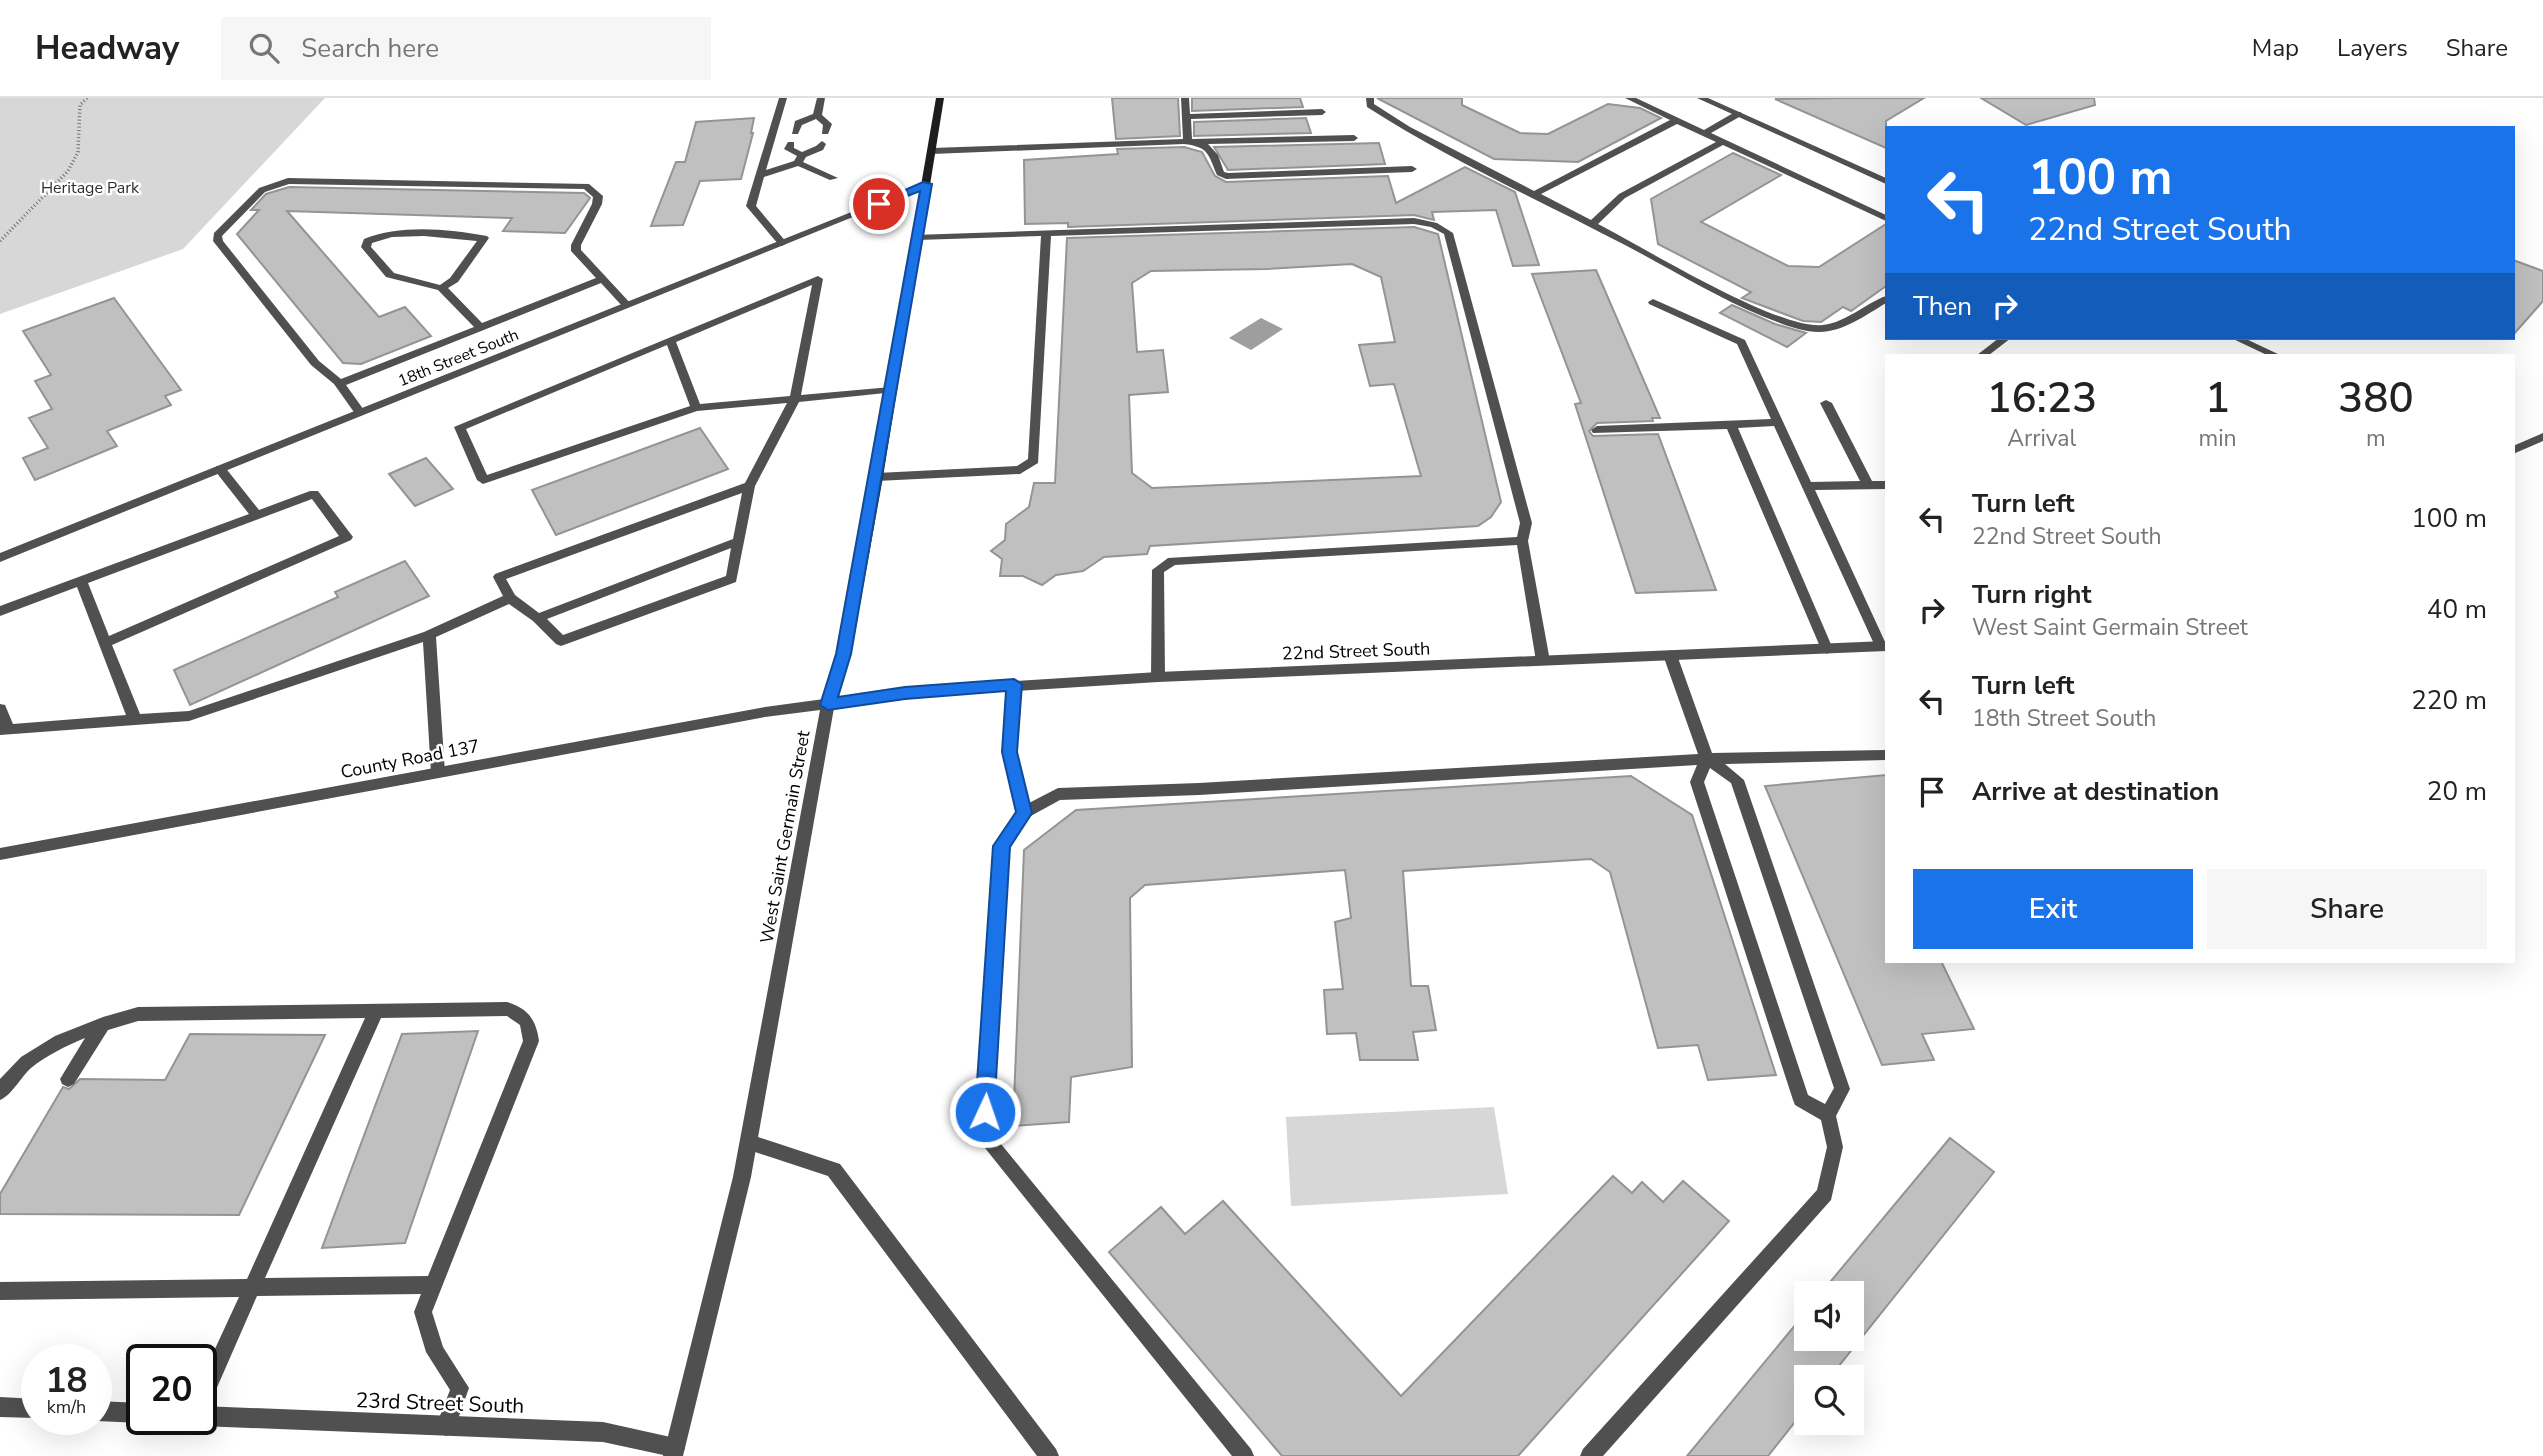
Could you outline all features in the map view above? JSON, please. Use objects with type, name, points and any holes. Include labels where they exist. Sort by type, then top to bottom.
[{"type":"main road","name":"West Saint Germain Street","points":[[828,705],[844,654],[877,477],[940,98]]},
{"type":"street","points":[[782,243],[751,206],[783,98]]},
{"type":"street","points":[[817,116],[821,98]]},
{"type":"street","points":[[1185,98],[1188,142]]},
{"type":"street","points":[[1370,98],[1370,105],[1407,129],[1592,224],[1663,264],[1775,317],[1815,329],[1840,326],[1885,300]]},
{"type":"street","points":[[1629,98],[1885,218]]},
{"type":"street","points":[[1701,98],[1885,181]]},
{"type":"street","points":[[1186,117],[1322,112]]},
{"type":"street","points":[[1705,133],[1738,114]]},
{"type":"street","points":[[817,116],[828,124],[825,132]]},
{"type":"street","points":[[794,132],[798,123],[817,116]]},
{"type":"street","points":[[1534,194],[1677,120]]},
{"type":"street","points":[[932,151],[1354,138]]},
{"type":"street","points":[[1188,142],[1210,147],[1215,152],[1220,173],[1226,176],[1412,169]]},
{"type":"street","points":[[1592,224],[1622,196],[1723,142]]},
{"type":"street","points":[[791,144],[789,149],[800,159],[834,178]]},
{"type":"street","points":[[760,175],[800,159],[820,148],[822,144]]},
{"type":"street","points":[[360,413],[339,384],[315,363],[218,241],[217,235],[268,186],[288,181],[586,186],[597,196],[597,204],[576,251],[627,305]]},
{"type":"street","name":"18th Street South","points":[[0,558],[927,184]]},
{"type":"street","points":[[918,237],[1414,221],[1434,225],[1448,233],[1517,486],[1525,523],[1521,541],[1543,661]]},
{"type":"street","points":[[877,477],[1020,470],[1034,460],[1046,233]]},
{"type":"street","points":[[442,288],[454,280],[484,238],[403,234],[375,237],[367,241],[366,247],[390,275],[442,288],[480,327]]},
{"type":"street","points":[[339,384],[601,279]]},
{"type":"street","points":[[750,486],[499,577],[510,598],[538,618],[561,641],[732,579],[750,486],[795,399],[818,279],[460,427],[483,480],[696,408],[795,399],[891,390]]},
{"type":"street","points":[[1653,302],[1741,342],[1884,646]]},
{"type":"street","points":[[670,340],[696,408]]},
{"type":"street","points":[[1983,354],[2003,340]]},
{"type":"street","points":[[2241,340],[2273,354]]},
{"type":"street","points":[[1826,403],[1868,485]]},
{"type":"street","points":[[1597,430],[1778,422]]},
{"type":"street","points":[[1731,425],[1827,649]]},
{"type":"street","points":[[2515,449],[2543,437]]},
{"type":"street","points":[[220,469],[257,515]]},
{"type":"street","points":[[1807,486],[1885,485]]},
{"type":"street","points":[[0,611],[314,494],[347,537],[105,643]]},
{"type":"street","points":[[538,618],[739,541]]},
{"type":"street","points":[[1158,677],[1158,570],[1172,561],[1521,541]]},
{"type":"street","points":[[81,581],[135,720]]},
{"type":"street","points":[[0,709],[4,729],[189,716],[429,635],[510,598]]},
{"type":"street","points":[[429,635],[438,773]]},
{"type":"street","name":"22nd Street South","points":[[828,705],[905,693],[1014,684],[1884,646]]},
{"type":"street","points":[[1590,1456],[1825,1194],[1835,1147],[1828,1115],[1842,1089],[1737,780],[1707,759],[1670,655]]},
{"type":"street","points":[[1014,684],[1009,752],[1024,813]]},
{"type":"street","name":"County Road 137","points":[[0,854],[765,712],[828,705]]},
{"type":"street","name":"West Saint Germain Street","points":[[674,1452],[749,1142],[828,705]]},
{"type":"street","points":[[1244,1456],[993,1149],[985,1112],[1001,846],[1024,813],[1058,794],[1199,789],[1707,759],[1885,755]]},
{"type":"street","points":[[1707,759],[1697,782],[1801,1100],[1828,1115]]},
{"type":"street","points":[[0,1092],[7,1080],[27,1062],[54,1045],[103,1024],[138,1014],[507,1009],[521,1013],[529,1023],[531,1041],[424,1312],[435,1352],[460,1388],[446,1426]]},
{"type":"street","points":[[217,1365],[376,1011]]},
{"type":"street","points":[[68,1079],[103,1024]]},
{"type":"street","points":[[749,1142],[834,1170],[1049,1456]]},
{"type":"street","points":[[0,1291],[434,1284]]},
{"type":"street","points":[[0,1407],[21,1408]]},
{"type":"street","name":"23rd Street South","points":[[217,1417],[603,1432],[674,1452]]},
{"type":"path","points":[[0,241],[68,171],[78,152],[80,105],[88,98]]},
{"type":"green space","name":"Heritage Park","points":[[0,98],[325,98],[183,249],[0,314]]},
{"type":"green space","points":[[1494,1107],[1508,1194],[1291,1206],[1286,1117]]},
{"type":"shaded area","points":[[1261,318],[1283,329],[1251,350],[1229,338]]},
{"type":"building","points":[[1112,98],[1178,98],[1180,136],[1116,139]]},
{"type":"building","points":[[1192,98],[1300,98],[1303,107],[1192,111]]},
{"type":"building","points":[[1377,98],[1462,98],[1462,105],[1520,133],[1548,134],[1608,104],[1640,108],[1661,118],[1578,162],[1494,159]]},
{"type":"building","points":[[1924,98],[1886,121],[1885,148],[1775,99]]},
{"type":"building","points":[[1981,98],[2094,98],[2095,105],[2026,125]]},
{"type":"building","points":[[754,118],[753,133],[741,179],[700,181],[683,225],[651,226],[676,162],[685,162],[696,122]]},
{"type":"building","points":[[1306,118],[1311,133],[1194,136],[1194,122]]},
{"type":"building","points":[[1379,143],[1385,164],[1228,170],[1214,147]]},
{"type":"building","points":[[1184,147],[1202,152],[1215,176],[1226,182],[1388,176],[1396,203],[1465,167],[1515,192],[1539,265],[1513,266],[1496,210],[1432,212],[1434,220],[1414,215],[1068,227],[1068,223],[1025,224],[1024,160],[1118,154],[1117,149]]},
{"type":"building","points":[[1733,153],[1781,175],[1701,222],[1788,266],[1819,267],[1885,225],[1885,287],[1851,311],[1843,307],[1821,322],[1803,321],[1742,298],[1751,292],[1658,244],[1651,199]]},
{"type":"building","points":[[289,187],[584,193],[590,198],[565,233],[503,231],[512,218],[287,211],[379,317],[405,307],[431,336],[361,364],[343,363],[237,234],[259,210],[251,210],[266,194]]},
{"type":"building","points":[[1414,227],[1438,234],[1501,502],[1491,517],[1478,526],[1150,546],[1147,554],[1104,557],[1083,571],[1056,575],[1042,585],[1023,576],[1000,576],[1002,559],[991,551],[1005,540],[1006,524],[1029,507],[1034,483],[1055,483],[1067,238]],"holes":[[[1352,264],[1381,277],[1395,342],[1359,345],[1370,386],[1394,384],[1421,476],[1152,488],[1132,473],[1129,395],[1168,392],[1163,350],[1137,352],[1132,283],[1151,271]]]},
{"type":"building","points":[[2515,261],[2543,271],[2543,301],[2515,333]]},
{"type":"building","points":[[1596,270],[1660,418],[1652,418],[1653,421],[1597,423],[1589,431],[1593,436],[1658,434],[1716,590],[1636,593],[1575,404],[1581,403],[1532,274]]},
{"type":"building","points":[[114,298],[181,390],[165,396],[171,405],[107,431],[117,446],[35,480],[23,458],[48,448],[29,418],[52,409],[35,381],[51,375],[23,331]]},
{"type":"building","points":[[1732,305],[1775,324],[1806,333],[1787,347],[1720,313]]},
{"type":"building","points":[[700,428],[728,469],[556,535],[532,490]]},
{"type":"building","points":[[426,458],[453,489],[415,506],[389,474]]},
{"type":"building","points":[[405,561],[429,596],[190,705],[174,670],[338,597],[335,592]]},
{"type":"building","points":[[1885,775],[1885,963],[1942,963],[1974,1029],[1922,1034],[1934,1060],[1882,1065],[1765,786]]},
{"type":"building","points":[[1631,776],[1692,815],[1776,1075],[1708,1080],[1698,1045],[1658,1048],[1610,872],[1591,859],[1403,871],[1411,986],[1428,986],[1436,1030],[1413,1032],[1418,1060],[1360,1060],[1356,1033],[1327,1034],[1324,990],[1343,989],[1335,922],[1351,918],[1345,870],[1145,885],[1130,898],[1132,1067],[1071,1077],[1069,1122],[1013,1126],[1024,850],[1076,810]]},
{"type":"building","points":[[478,1031],[405,1243],[322,1248],[402,1034]]},
{"type":"building","points":[[190,1034],[325,1035],[239,1215],[0,1214],[0,1194],[63,1087],[69,1089],[80,1079],[165,1080]]},
{"type":"building","points":[[1950,1138],[1994,1172],[1864,1334],[1864,1281],[1831,1281]]},
{"type":"building","points":[[1613,1176],[1632,1193],[1642,1182],[1663,1202],[1683,1181],[1729,1221],[1518,1456],[1282,1456],[1109,1252],[1161,1207],[1185,1234],[1223,1201],[1401,1396]]},
{"type":"building","points":[[1794,1327],[1794,1351],[1851,1351],[1840,1365],[1794,1365],[1794,1423],[1768,1456],[1687,1456]]},
{"type":"route","points":[[879,204],[927,184],[844,654],[828,705],[905,693],[1014,684],[1009,752],[1024,813],[1001,846],[985,1112]]}]
